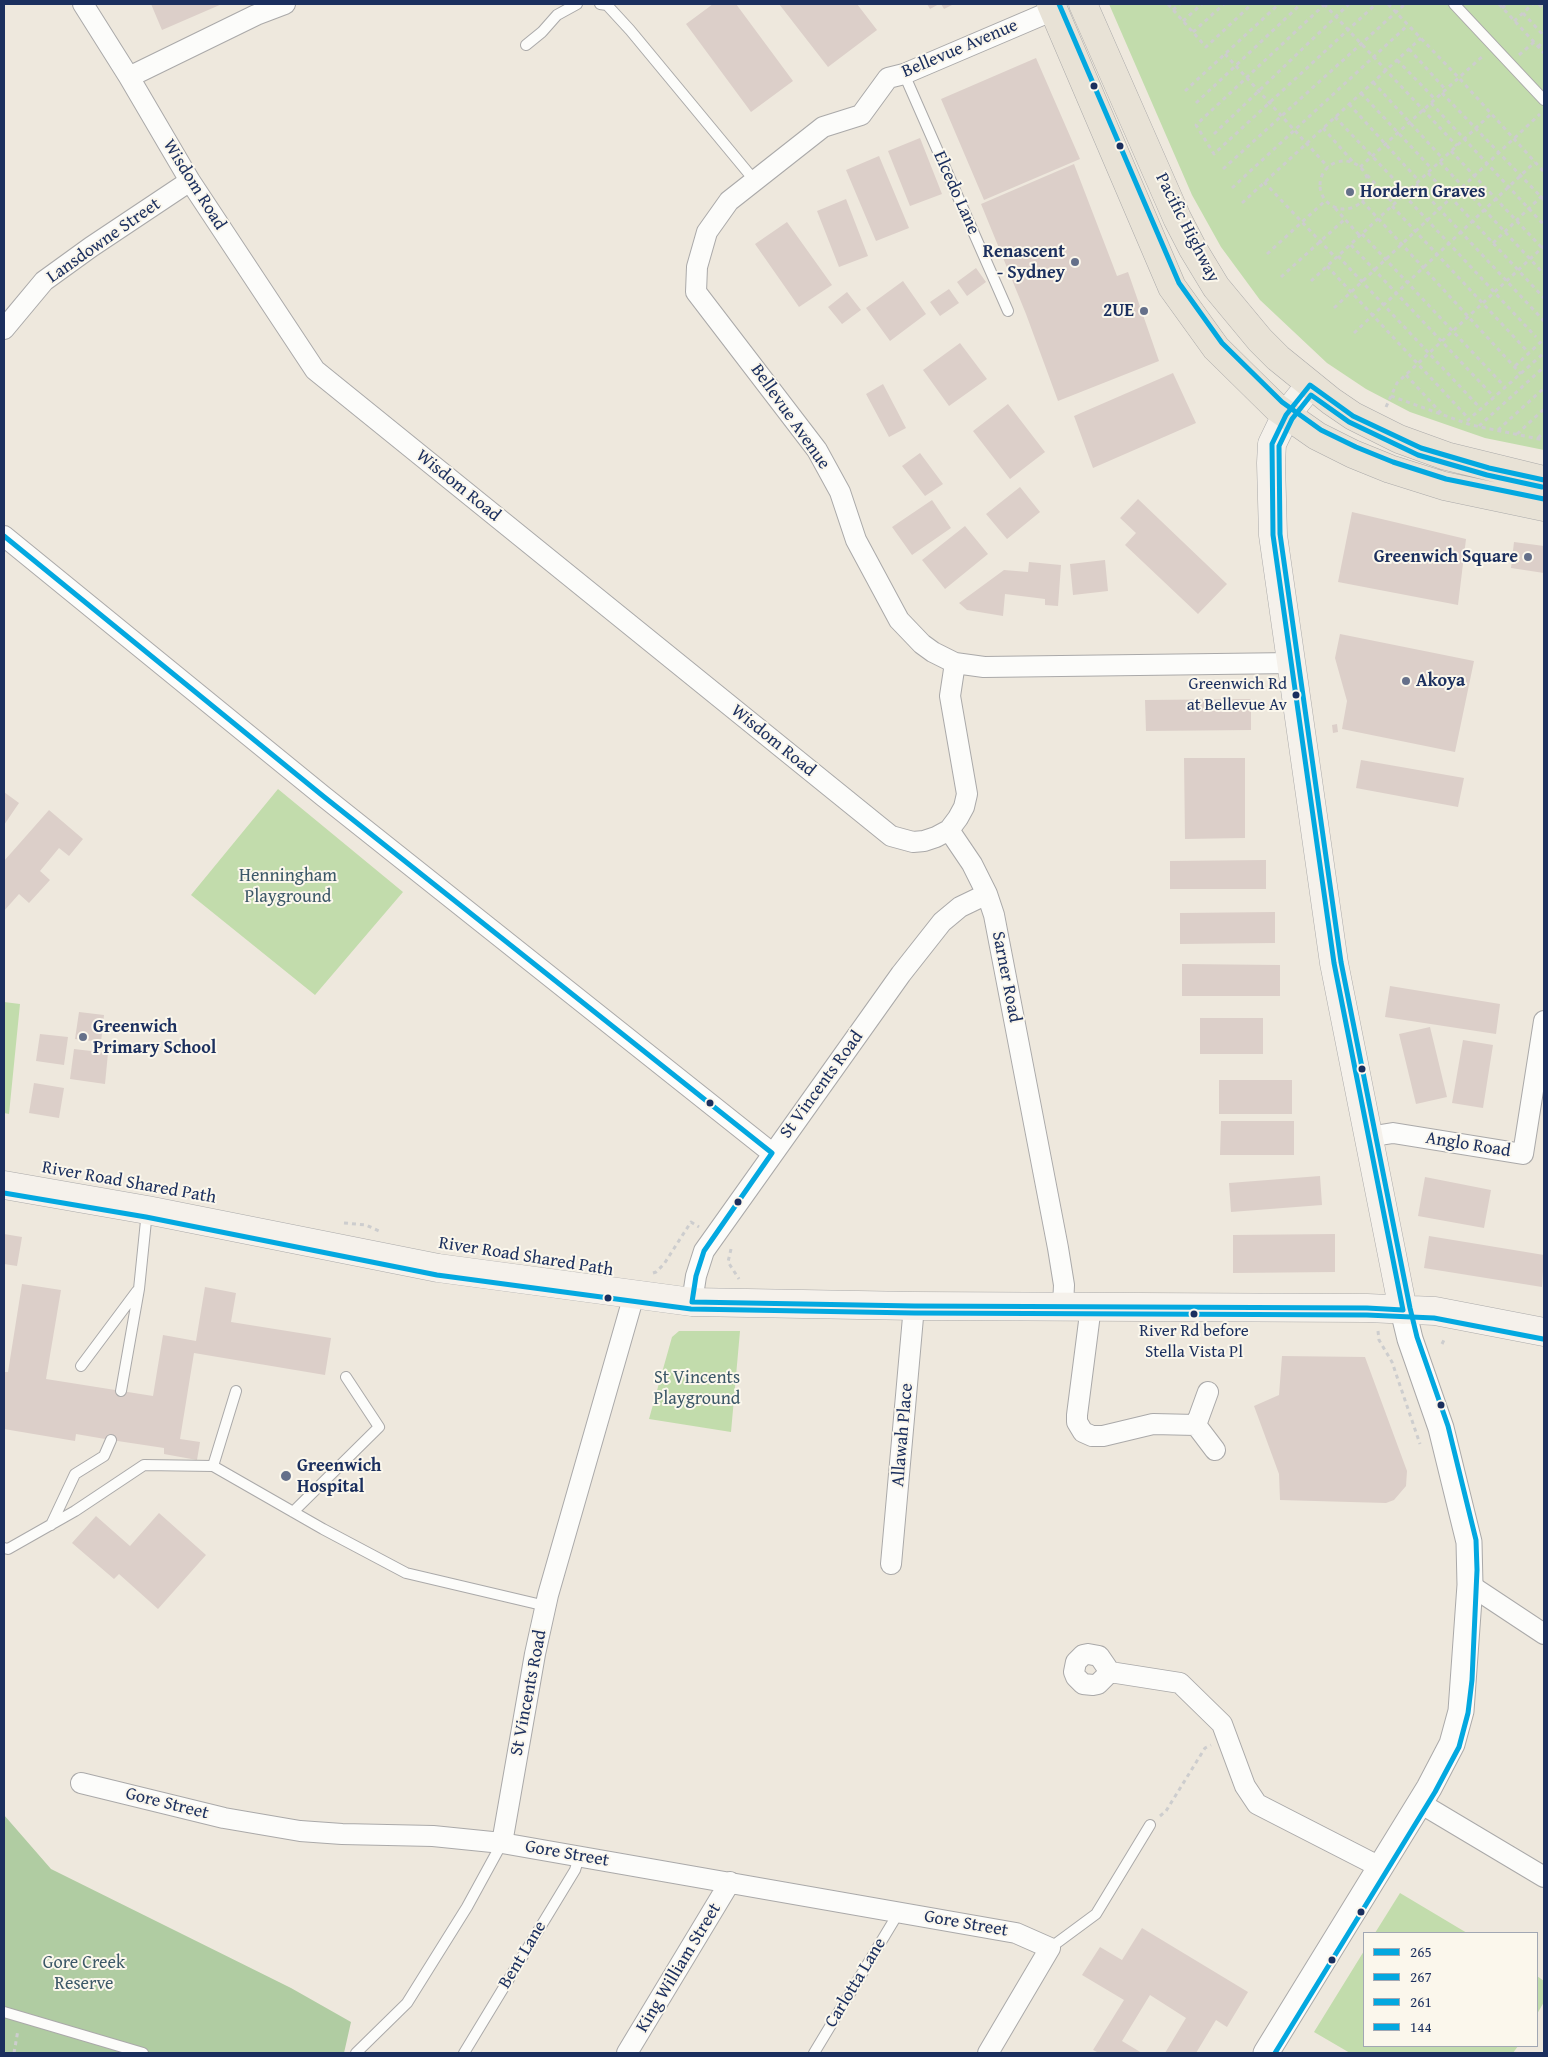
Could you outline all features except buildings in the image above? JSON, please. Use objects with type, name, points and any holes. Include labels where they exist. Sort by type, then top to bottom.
[{"type":"main road","name":"Pacific Highway","points":[[1083,4],[1177,218],[1202,267],[1243,322],[1278,358],[1310,385],[1353,416],[1421,448],[1489,468],[1544,480]]},
{"type":"main road","name":"Pacific Highway","points":[[1052,7],[1172,287],[1216,348],[1259,392],[1286,415],[1327,441],[1390,469],[1444,486],[1544,507]]},
{"type":"main road","points":[[1310,385],[1286,415],[1275,435],[1271,463],[1274,535],[1334,963],[1403,1310]]},
{"type":"main road","points":[[4,1185],[147,1210],[438,1268],[634,1296],[692,1302],[914,1306],[1376,1308],[1444,1312],[1544,1332]]},
{"type":"street","name":"Wisdom Road","points":[[83,4],[130,77],[190,181],[315,370],[891,836],[913,842],[924,841],[949,830]]},
{"type":"street","points":[[130,77],[256,15],[285,4]]},
{"type":"street","name":"Bellevue Avenue","points":[[1052,7],[904,74],[888,78],[861,115],[823,127],[729,201],[707,232],[697,267],[696,292],[817,450],[840,492],[856,540],[899,620],[922,644],[955,663],[984,667],[1293,663]]},
{"type":"street","name":"Lansdowne Street","points":[[4,330],[44,282],[190,181]]},
{"type":"street","points":[[4,536],[323,796],[772,1153]]},
{"type":"street","points":[[949,830],[964,807],[967,794],[950,696],[955,663]]},
{"type":"street","name":"Sarner Road","points":[[949,830],[972,864],[988,894],[999,938],[1058,1248],[1064,1285],[1063,1306]]},
{"type":"street","name":"St Vincents Road","points":[[692,1302],[696,1276],[704,1251],[772,1153],[942,922],[960,907],[988,894]]},
{"type":"street","name":"Anglo Road","points":[[1368,1136],[1393,1133],[1524,1154],[1544,1021]]},
{"type":"street","name":"St Vincents Road","points":[[502,1843],[535,1654],[546,1606],[634,1296]]},
{"type":"street","name":"Allawah Place","points":[[891,1564],[914,1306]]},
{"type":"street","points":[[1091,1306],[1077,1415],[1077,1422],[1083,1432],[1092,1436],[1104,1436],[1153,1424],[1196,1425]]},
{"type":"street","points":[[1266,2053],[1420,1803],[1452,1744],[1462,1711],[1470,1584],[1469,1542],[1441,1428],[1410,1339],[1403,1310]]},
{"type":"street","points":[[1196,1425],[1208,1392]]},
{"type":"street","points":[[1196,1425],[1215,1450]]},
{"type":"street","points":[[1470,1584],[1544,1634]]},
{"type":"street","points":[[1110,1672],[1180,1683],[1222,1724],[1245,1786],[1257,1804],[1380,1867]]},
{"type":"street","name":"Gore Street","points":[[81,1783],[224,1818],[300,1831],[433,1836],[502,1843],[1016,1933],[1050,1948]]},
{"type":"street","points":[[1420,1803],[1544,1877]]},
{"type":"street","name":"King William Street","points":[[627,2053],[730,1882]]},
{"type":"street","points":[[988,2053],[1050,1948]]},
{"type":"lane","points":[[526,45],[542,32],[557,15],[577,4]]},
{"type":"lane","points":[[600,4],[607,4],[630,30],[755,181]]},
{"type":"lane","points":[[1454,4],[1544,100]]},
{"type":"lane","name":"Elcedo Lane","points":[[904,74],[1008,311]]},
{"type":"lane","points":[[121,1391],[139,1289],[147,1210]]},
{"type":"lane","points":[[81,1366],[139,1289]]},
{"type":"lane","points":[[293,1512],[379,1427],[346,1376]]},
{"type":"lane","points":[[213,1466],[236,1391]]},
{"type":"lane","points":[[51,1525],[75,1474],[104,1456],[111,1440]]},
{"type":"lane","points":[[4,1548],[8,1549],[75,1511],[144,1464],[213,1466],[406,1573],[546,1606]]},
{"type":"lane","points":[[1050,1948],[1096,1914],[1150,1824]]},
{"type":"lane","name":"St Vincents Road","points":[[356,2053],[407,2003],[467,1907],[502,1843]]},
{"type":"lane","name":"Bent Lane","points":[[464,2053],[574,1870],[579,1857]]},
{"type":"lane","name":"Carlotta Lane","points":[[814,2053],[899,1912]]},
{"type":"lane","points":[[4,2012],[142,2053]]},
{"type":"path","points":[[1168,4],[1206,47],[1252,4]]},
{"type":"path","points":[[1173,10],[1180,4]]},
{"type":"path","points":[[1183,21],[1202,4]]},
{"type":"path","points":[[1193,32],[1224,4]]},
{"type":"path","points":[[1185,91],[1279,4]]},
{"type":"path","points":[[1196,103],[1301,4]]},
{"type":"path","points":[[1376,4],[1348,30],[1270,103],[1214,154],[1196,125],[1325,4],[1336,17],[1348,30],[1374,58],[1385,70],[1422,111],[1457,146]]},
{"type":"path","points":[[1214,134],[1349,4]]},
{"type":"path","points":[[1388,4],[1459,78],[1544,172]]},
{"type":"path","points":[[1223,169],[1405,4]]},
{"type":"path","points":[[1499,4],[1544,53]]},
{"type":"path","points":[[1502,8],[1507,4]]},
{"type":"path","points":[[1514,20],[1533,4]]},
{"type":"path","points":[[1538,4],[1544,10]]},
{"type":"path","points":[[1523,13],[1544,36]]},
{"type":"path","points":[[1232,188],[1408,25]]},
{"type":"path","points":[[1242,203],[1421,38]]},
{"type":"path","points":[[1538,47],[1544,41]]},
{"type":"path","points":[[1360,167],[1494,46]]},
{"type":"path","points":[[1409,49],[1446,90]]},
{"type":"path","points":[[1225,54],[1328,167]]},
{"type":"path","points":[[1397,60],[1435,99]]},
{"type":"path","points":[[1373,82],[1444,158]]},
{"type":"path","points":[[1360,94],[1432,169]]},
{"type":"path","points":[[1442,94],[1543,197],[1493,243]]},
{"type":"path","points":[[1431,103],[1544,225]]},
{"type":"path","points":[[1349,104],[1385,144],[1438,209],[1544,321]]},
{"type":"path","points":[[1334,308],[1544,110]]},
{"type":"path","points":[[1311,281],[1491,114]]},
{"type":"path","points":[[1335,117],[1372,156],[1427,220],[1536,337]]},
{"type":"path","points":[[1323,128],[1355,164]]},
{"type":"path","points":[[1389,401],[1396,384],[1544,248],[1451,151]]},
{"type":"path","points":[[1505,387],[1386,259],[1334,207],[1325,201],[1319,185],[1321,177],[1328,167],[1338,161],[1346,161],[1360,167],[1437,254],[1529,353]]},
{"type":"path","points":[[1440,162],[1544,274]]},
{"type":"path","points":[[1354,333],[1535,162]]},
{"type":"path","points":[[1334,207],[1348,209],[1362,201],[1368,187],[1365,173]]},
{"type":"path","points":[[1428,173],[1544,298]]},
{"type":"path","points":[[1264,182],[1430,352],[1481,409]]},
{"type":"path","points":[[1267,254],[1325,201]]},
{"type":"path","points":[[1362,201],[1521,374]]},
{"type":"path","points":[[1281,277],[1345,219]]},
{"type":"path","points":[[1351,245],[1494,397]]},
{"type":"path","points":[[1327,266],[1469,420]]},
{"type":"path","points":[[1515,366],[1544,339]]},
{"type":"path","points":[[1465,423],[1544,353]]},
{"type":"path","points":[[1479,426],[1544,367]]},
{"type":"path","points":[[1406,375],[1442,414]]},
{"type":"path","points":[[1498,430],[1544,388]]},
{"type":"path","points":[[1391,396],[1465,423],[1544,440]]},
{"type":"path","points":[[1517,434],[1544,409]]},
{"type":"path","points":[[1538,438],[1544,432]]},
{"type":"path","points":[[336,1222],[366,1225],[382,1232]]},
{"type":"path","points":[[650,1273],[656,1272],[664,1264],[691,1222],[731,1244],[728,1262],[739,1279],[745,1280]]},
{"type":"path","points":[[1376,1308],[1378,1340],[1392,1362],[1423,1451]]},
{"type":"path","points":[[1442,1344],[1444,1340]]},
{"type":"path","points":[[1150,1824],[1166,1812],[1205,1748]]},
{"type":"path","points":[[14,2053],[21,2018]]},
{"type":"green space","points":[[1109,4],[1544,4],[1544,450],[1485,438],[1410,412],[1366,389],[1327,363],[1260,300],[1221,247],[1192,195]]},
{"type":"green space","name":"Henningham Playground","points":[[278,789],[403,892],[315,995],[191,895]]},
{"type":"green space","points":[[4,1002],[20,1004],[9,1114],[4,1113]]},
{"type":"green space","name":"St Vincents Playground","points":[[679,1331],[740,1331],[731,1432],[649,1419],[672,1337]]},
{"type":"green space","name":"Gore Creek Reserve","points":[[4,1815],[51,1869],[291,1988],[351,2022],[344,2053],[4,2053]]},
{"type":"green space","points":[[1400,1893],[1465,1932],[1376,1932]]},
{"type":"green space","points":[[1363,1953],[1363,2047],[1517,2047],[1513,2053],[1350,2053],[1314,2032]]},
{"type":"green space","points":[[1538,1977],[1544,1981],[1544,2002],[1538,2012]]},
{"type":"transit line","name":"144","points":[[1059,4],[1179,283],[1222,343],[1282,402],[1321,430],[1356,447],[1393,462],[1446,479],[1544,499]]},
{"type":"transit line","name":"265","points":[[1403,1310],[1334,963],[1273,535],[1272,444],[1286,415],[1310,385],[1353,416],[1421,448],[1489,468],[1544,480]]},
{"type":"transit line","name":"267","points":[[1275,2053],[1435,1792],[1459,1747],[1468,1713],[1472,1680],[1477,1570],[1476,1540],[1448,1426],[1417,1337],[1410,1308],[1341,962],[1280,534],[1279,446],[1292,419],[1311,395],[1349,422],[1418,455],[1487,475],[1542,487]]},
{"type":"transit line","name":"265","points":[[4,536],[323,796],[772,1153]]},
{"type":"transit line","name":"265","points":[[692,1302],[696,1276],[704,1251],[772,1153]]},
{"type":"transit line","name":"261","points":[[4,1193],[146,1217],[437,1275],[691,1309],[914,1313],[1367,1315],[1434,1318],[1543,1339]]},
{"type":"transit line","name":"265","points":[[692,1302],[914,1306],[1367,1308],[1403,1310]]},
{"type":"place","name":"Hordern Graves","points":[[1350,192]]},
{"type":"place","name":"Renascent - Sydney","points":[[1075,262]]},
{"type":"place","name":"2UE","points":[[1144,311]]},
{"type":"place","name":"Greenwich Square","points":[[1528,557]]},
{"type":"place","name":"Akoya","points":[[1406,681]]},
{"type":"place","name":"Greenwich Rd at Bellevue Av","points":[[1296,695]]},
{"type":"place","name":"Greenwich Primary School","points":[[83,1037]]},
{"type":"place","name":"River Rd before Stella Vista Pl","points":[[1194,1314]]},
{"type":"place","name":"Greenwich Hospital","points":[[286,1476]]}]
